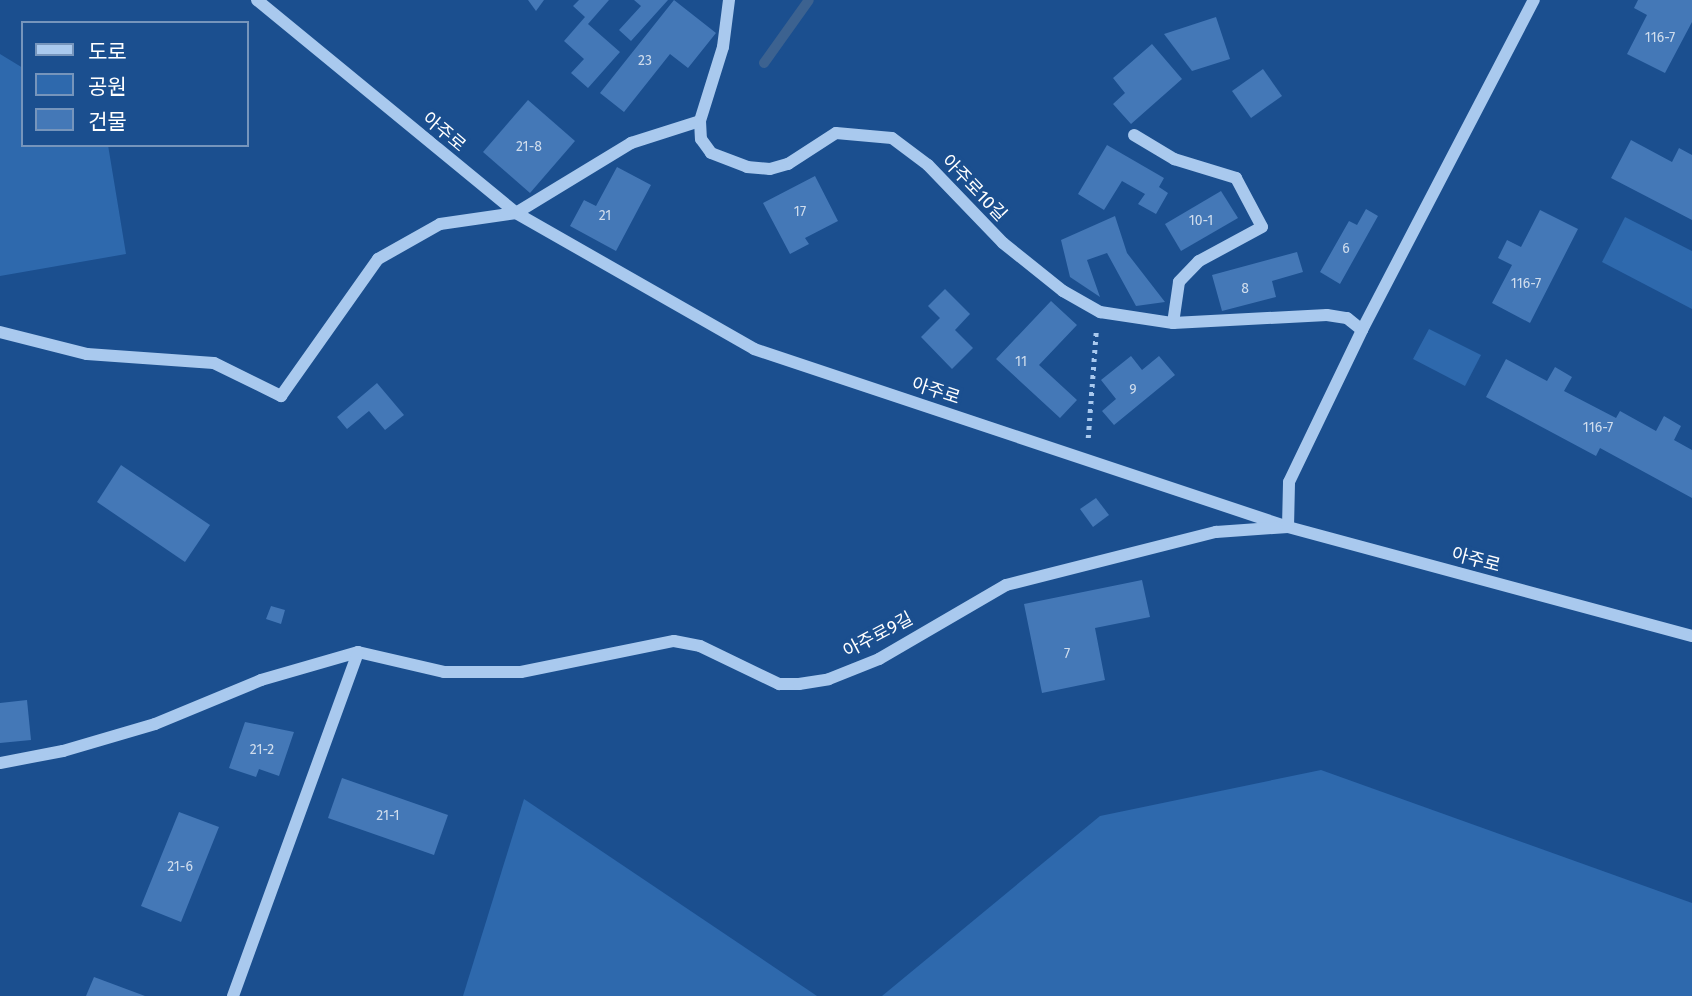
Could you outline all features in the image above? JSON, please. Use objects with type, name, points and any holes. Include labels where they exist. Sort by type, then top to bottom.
[{"type":"street","name":"아주로","points":[[257,0],[516,214],[754,349],[1288,527],[1692,636]]},
{"type":"street","points":[[0,332],[88,354],[214,363],[281,396],[378,260],[440,224],[516,214],[631,143],[701,121],[723,47],[729,0]]},
{"type":"street","points":[[1288,527],[1289,482],[1362,330],[1534,0]]},
{"type":"street","name":"아주로10길","points":[[701,121],[701,139],[711,153],[770,169],[788,164],[836,133],[892,138],[928,165],[1003,243],[1063,290],[1100,312],[1173,323],[1327,315],[1347,318],[1362,330]]},
{"type":"street","points":[[1133,135],[1174,159],[1236,178],[1262,227],[1199,261],[1179,282],[1173,323]]},
{"type":"street","name":"아주로9길","points":[[358,652],[444,672],[521,673],[674,640],[700,646],[779,684],[799,684],[828,679],[879,659],[1006,585],[1216,532],[1288,527]]},
{"type":"street","points":[[0,764],[63,751],[155,724],[261,680],[358,652]]},
{"type":"street","points":[[233,996],[358,652]]},
{"type":"path","points":[[1086,460],[1091,352],[1100,312]]},
{"type":"green space","points":[[0,54],[21,67],[21,147],[108,147],[126,254],[0,276]]},
{"type":"green space","points":[[1625,217],[1692,251],[1692,309],[1602,262]]},
{"type":"green space","points":[[1429,329],[1481,355],[1465,386],[1413,359]]},
{"type":"green space","points":[[1321,770],[1692,903],[1692,996],[882,996],[1100,816]]},
{"type":"green space","points":[[524,799],[817,996],[463,996]]},
{"type":"building","points":[[528,0],[544,0],[536,11]]},
{"type":"building","points":[[579,0],[609,0],[588,24],[620,52],[588,88],[571,73],[584,59],[564,41],[585,17],[573,6]]},
{"type":"building","points":[[634,0],[668,0],[631,41],[619,30],[641,6]]},
{"type":"building","points":[[674,0],[716,33],[688,68],[670,54],[624,112],[600,93]]},
{"type":"building","points":[[1638,0],[1692,0],[1692,22],[1665,73],[1627,54],[1647,15],[1634,8]]},
{"type":"building","points":[[1216,17],[1230,59],[1192,71],[1164,34]]},
{"type":"building","points":[[1152,44],[1182,79],[1131,124],[1113,104],[1125,93],[1113,78]]},
{"type":"building","points":[[1263,69],[1282,96],[1251,118],[1232,91]]},
{"type":"building","points":[[528,100],[575,141],[530,193],[483,152]]},
{"type":"building","points":[[1631,140],[1672,162],[1679,148],[1692,155],[1692,220],[1611,178]]},
{"type":"building","points":[[1107,145],[1164,178],[1159,187],[1168,193],[1156,214],[1138,204],[1145,194],[1122,181],[1104,210],[1078,194]]},
{"type":"building","points":[[617,167],[651,185],[616,251],[570,226],[584,200],[596,206]]},
{"type":"building","points":[[815,176],[838,221],[805,238],[809,244],[790,254],[763,203]]},
{"type":"building","points":[[1221,191],[1238,218],[1181,251],[1165,224]]},
{"type":"building","points":[[1366,209],[1378,216],[1340,284],[1320,272],[1349,221],[1357,225]]},
{"type":"building","points":[[1540,210],[1578,229],[1530,323],[1492,303],[1512,265],[1498,258],[1507,240],[1521,247]]},
{"type":"building","points":[[1115,216],[1127,253],[1165,302],[1136,306],[1107,253],[1087,260],[1100,297],[1070,277],[1061,240]]},
{"type":"building","points":[[1297,252],[1303,272],[1272,281],[1276,297],[1222,311],[1212,275]]},
{"type":"building","points":[[945,289],[970,314],[955,330],[973,348],[952,369],[921,337],[940,318],[928,306]]},
{"type":"building","points":[[1051,301],[1077,325],[1039,365],[1077,400],[1060,418],[996,359]]},
{"type":"building","points":[[1131,356],[1142,370],[1159,356],[1175,375],[1114,425],[1102,411],[1116,399],[1101,380]]},
{"type":"building","points":[[1506,359],[1547,381],[1555,367],[1572,377],[1564,391],[1616,418],[1620,411],[1656,431],[1664,416],[1681,426],[1674,440],[1692,450],[1692,498],[1600,448],[1596,456],[1486,397]]},
{"type":"building","points":[[377,383],[404,415],[385,430],[369,411],[347,429],[337,417]]},
{"type":"building","points":[[121,465],[210,525],[185,562],[97,502]]},
{"type":"building","points":[[1096,498],[1109,515],[1093,527],[1080,509]]},
{"type":"building","points":[[1142,580],[1150,617],[1095,628],[1105,680],[1042,693],[1024,604]]},
{"type":"building","points":[[271,606],[285,610],[281,624],[266,619]]},
{"type":"building","points":[[27,700],[31,740],[0,743],[0,703]]},
{"type":"building","points":[[245,722],[294,732],[279,776],[259,769],[256,777],[229,768]]},
{"type":"building","points":[[342,778],[448,815],[434,855],[328,818]]},
{"type":"building","points":[[179,812],[219,827],[181,922],[141,906]]},
{"type":"building","points":[[94,977],[145,996],[86,996]]},
{"type":"waterway","points":[[764,63],[809,0]]}]
